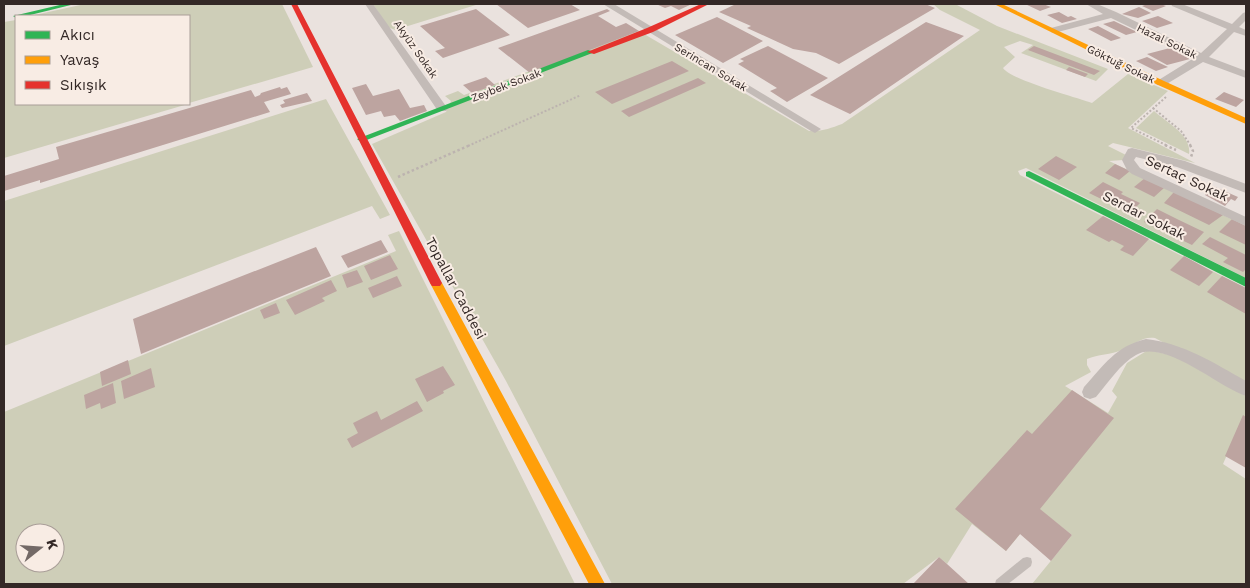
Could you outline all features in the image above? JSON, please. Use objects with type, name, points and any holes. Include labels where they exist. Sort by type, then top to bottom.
[{"type":"street","points":[[21,15],[72,4]]},
{"type":"street","name":"Topallar Caddesi","points":[[294,4],[330,71],[384,184],[597,584]]},
{"type":"street","name":"Akyüz Sokak","points":[[369,4],[442,109]]},
{"type":"street","name":"Serincan Sokak","points":[[608,4],[815,129]]},
{"type":"street","name":"Zeybek Sokak","points":[[362,139],[650,30],[706,4]]},
{"type":"street","name":"Göktuğ Sokak","points":[[997,4],[1054,30],[1174,90],[1246,121]]},
{"type":"street","name":"Hazal Sokak","points":[[1090,4],[1202,58],[1246,75]]},
{"type":"street","points":[[1175,4],[1246,33]]},
{"type":"street","points":[[1054,30],[1113,14]]},
{"type":"street","points":[[1160,83],[1202,58],[1246,15]]},
{"type":"street","name":"Sertaç Sokak","points":[[1246,190],[1181,164],[1132,152],[1128,164],[1136,171],[1246,222]]},
{"type":"street","name":"Serdar Sokak","points":[[1029,174],[1246,283]]},
{"type":"street","points":[[1090,392],[1127,353],[1134,348],[1147,345],[1170,350],[1246,390]]},
{"type":"lane","points":[[1000,584],[1027,562]]},
{"type":"path","points":[[1174,90],[1131,128],[1180,152]]},
{"type":"path","points":[[384,184],[581,95]]},
{"type":"path","points":[[1153,108],[1188,139],[1193,151],[1190,158],[1185,155]]},
{"type":"green space","points":[[85,4],[282,4],[313,67],[190,103],[190,15],[35,15]]},
{"type":"green space","points":[[373,4],[479,4],[395,30],[388,27]]},
{"type":"green space","points":[[933,4],[957,5],[997,26],[1108,69],[1096,81],[1021,53],[1033,45],[1020,41],[1004,47],[1015,57],[1003,68],[1008,73],[1030,83],[1092,103],[1128,74],[1168,91],[1128,128],[1195,163],[1113,143],[1108,146],[1126,155],[1123,160],[1109,161],[1246,226],[1246,278],[1026,168],[1018,171],[1020,175],[1246,288],[1246,387],[1155,338],[1142,340],[1118,352],[1087,359],[1087,365],[1091,372],[1065,386],[1108,413],[1117,397],[1112,391],[1127,363],[1148,350],[1175,356],[1246,396],[1246,417],[1244,416],[1223,464],[1246,479],[1246,584],[1032,584],[1072,535],[1040,510],[1006,551],[972,524],[947,564],[939,557],[903,584],[612,584],[506,381],[372,144],[446,112],[451,101],[445,96],[458,91],[464,95],[639,31],[809,131],[818,131],[842,124],[980,30],[940,10]]},
{"type":"green space","points":[[15,20],[15,105],[185,105],[4,158],[4,22]]},
{"type":"green space","points":[[326,99],[390,215],[380,219],[372,206],[4,346],[4,201]]},
{"type":"green space","points":[[1154,111],[1182,135],[1189,147],[1189,154],[1136,128]]},
{"type":"green space","points":[[399,231],[575,584],[4,584],[4,412],[396,251],[388,235]]},
{"type":"building","points":[[496,4],[570,4],[580,10],[528,28]]},
{"type":"building","points":[[656,4],[692,4],[679,10],[671,6],[665,8]]},
{"type":"building","points":[[736,4],[925,4],[935,8],[839,64],[816,53],[793,49],[747,28],[751,26],[719,12]]},
{"type":"building","points":[[1025,4],[1043,4],[1051,7],[1040,11]]},
{"type":"building","points":[[1148,4],[1166,6],[1153,11],[1142,6]]},
{"type":"building","points":[[1139,7],[1151,13],[1138,18],[1122,14]]},
{"type":"building","points":[[476,9],[510,35],[443,58],[435,51],[445,48],[420,26]]},
{"type":"building","points":[[607,9],[610,11],[598,16],[616,27],[626,23],[639,31],[530,73],[498,48]]},
{"type":"building","points":[[1059,12],[1077,19],[1062,23],[1047,15]]},
{"type":"building","points":[[1158,16],[1173,23],[1157,28],[1142,21]]},
{"type":"building","points":[[717,17],[763,41],[723,63],[675,35]]},
{"type":"building","points":[[1114,21],[1137,32],[1126,35],[1103,24]]},
{"type":"building","points":[[926,22],[964,36],[850,114],[810,95]]},
{"type":"building","points":[[1098,26],[1121,38],[1111,41],[1088,29]]},
{"type":"building","points":[[768,46],[828,78],[787,102],[770,91],[777,88],[738,64],[744,61],[740,59]]},
{"type":"building","points":[[1034,46],[1100,71],[1094,75],[1028,50]]},
{"type":"building","points":[[1170,48],[1177,52],[1180,51],[1189,56],[1186,57],[1190,59],[1167,65],[1147,54]]},
{"type":"building","points":[[1147,57],[1168,67],[1156,71],[1136,61]]},
{"type":"building","points":[[672,61],[689,71],[612,104],[595,92]]},
{"type":"building","points":[[1069,67],[1088,74],[1085,77],[1066,70]]},
{"type":"building","points":[[486,77],[495,85],[472,93],[463,85]]},
{"type":"building","points":[[698,78],[706,83],[629,117],[621,111]]},
{"type":"building","points":[[366,84],[373,96],[399,89],[410,108],[424,105],[427,111],[400,121],[395,115],[384,117],[381,111],[366,115],[352,88]]},
{"type":"building","points":[[280,87],[281,89],[287,87],[291,94],[264,102],[270,112],[40,183],[40,180],[4,191],[4,176],[59,159],[56,147],[251,90],[255,97]]},
{"type":"building","points":[[1224,92],[1244,100],[1236,107],[1215,99]]},
{"type":"building","points":[[307,93],[312,101],[282,108],[280,105],[285,103],[283,100]]},
{"type":"building","points":[[1056,156],[1077,167],[1059,180],[1038,169]]},
{"type":"building","points":[[1115,164],[1130,171],[1119,180],[1105,173]]},
{"type":"building","points":[[1145,178],[1164,188],[1154,197],[1134,187]]},
{"type":"building","points":[[1103,182],[1123,192],[1121,194],[1140,203],[1130,213],[1089,193]]},
{"type":"building","points":[[1213,186],[1238,197],[1235,201],[1231,199],[1225,206],[1205,195]]},
{"type":"building","points":[[1174,192],[1223,215],[1209,225],[1164,203]]},
{"type":"building","points":[[1157,209],[1204,232],[1192,245],[1144,222]]},
{"type":"building","points":[[1103,216],[1149,239],[1133,256],[1120,250],[1124,246],[1112,240],[1109,242],[1086,230]]},
{"type":"building","points":[[1232,219],[1246,226],[1246,245],[1219,232]]},
{"type":"building","points":[[1210,237],[1246,255],[1246,269],[1243,272],[1223,262],[1228,258],[1202,244]]},
{"type":"building","points":[[381,240],[388,252],[348,268],[341,256]]},
{"type":"building","points":[[316,247],[331,276],[141,354],[133,319]]},
{"type":"building","points":[[390,255],[398,269],[371,280],[364,266]]},
{"type":"building","points":[[1184,256],[1213,272],[1199,286],[1170,270]]},
{"type":"building","points":[[357,270],[363,282],[347,288],[342,275]]},
{"type":"building","points":[[397,276],[402,286],[373,298],[368,288]]},
{"type":"building","points":[[1222,276],[1246,288],[1246,314],[1207,292]]},
{"type":"building","points":[[331,280],[337,291],[322,298],[325,301],[295,315],[286,300]]},
{"type":"building","points":[[276,303],[280,313],[264,319],[260,310]]},
{"type":"building","points":[[128,360],[131,374],[102,386],[100,372]]},
{"type":"building","points":[[443,366],[455,385],[427,402],[415,379]]},
{"type":"building","points":[[151,368],[155,387],[124,399],[121,381]]},
{"type":"building","points":[[113,383],[116,403],[101,409],[100,403],[86,409],[84,395]]},
{"type":"building","points":[[1072,390],[1114,418],[1040,509],[1072,535],[1051,561],[1020,534],[1006,551],[955,509],[1027,430],[1032,434]]},
{"type":"building","points":[[417,401],[423,411],[352,448],[347,439],[358,433],[353,423],[377,411],[381,420]]},
{"type":"building","points":[[1243,415],[1246,417],[1246,468],[1225,456]]},
{"type":"building","points":[[939,557],[947,564],[969,584],[913,584]]},
{"type":"traffic: fast","points":[[22,15],[72,4]]},
{"type":"traffic: fast","points":[[361,139],[591,52]]},
{"type":"traffic: fast","points":[[1029,174],[1246,283]]},
{"type":"traffic: slow","points":[[997,4],[1161,83],[1246,121]]},
{"type":"traffic: slow","points":[[436,283],[597,584]]},
{"type":"traffic: jam","points":[[294,4],[436,283]]},
{"type":"traffic: jam","points":[[591,52],[650,30],[706,4]]}]
